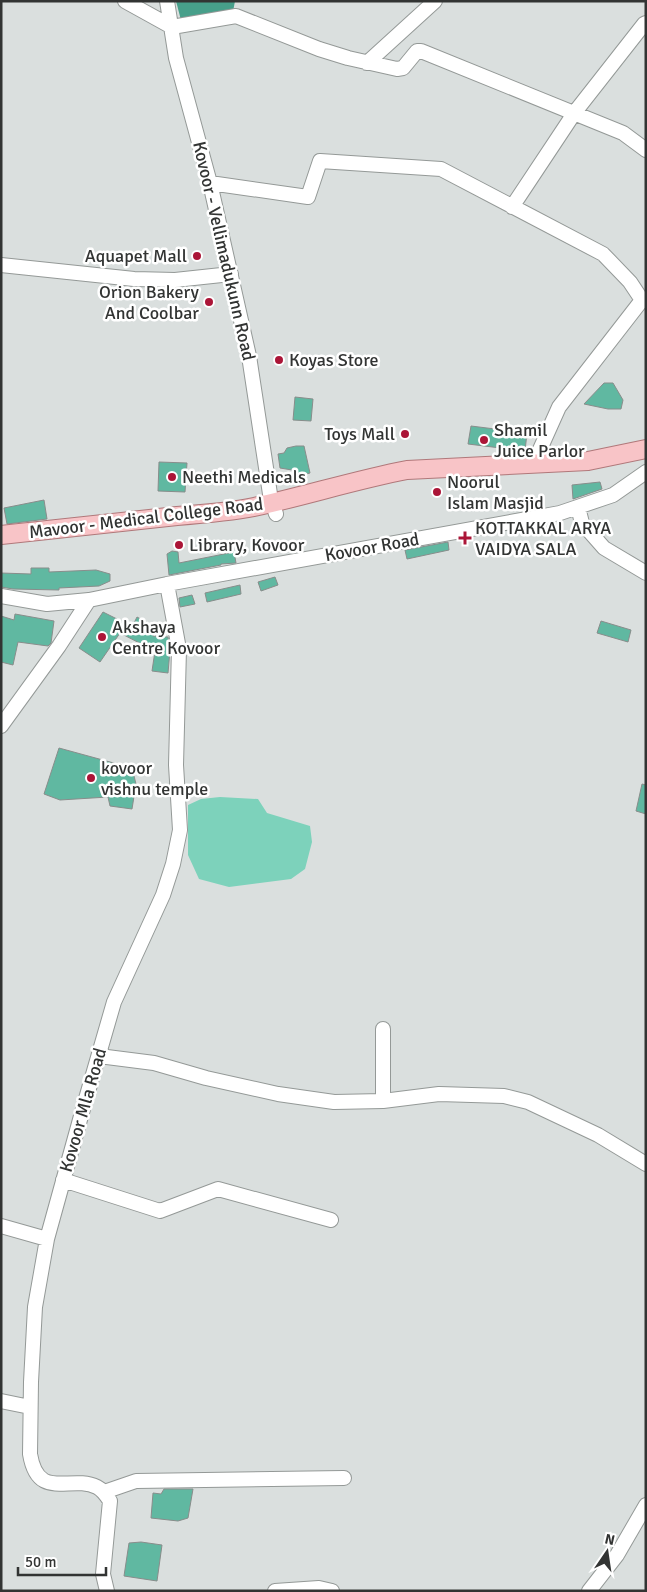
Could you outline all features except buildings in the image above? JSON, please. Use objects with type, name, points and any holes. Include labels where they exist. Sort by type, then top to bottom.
[{"type":"main road","name":"Mavoor - Medical College Road","points":[[1,535],[205,514],[252,507],[274,508],[334,494],[380,476],[407,470],[588,461],[646,450]]},
{"type":"main road","points":[[334,494],[408,482],[589,473],[646,462]]},
{"type":"main road","points":[[1,547],[207,526],[274,508]]},
{"type":"street","points":[[125,1],[172,27],[236,16],[318,49],[367,63],[397,69],[404,68],[417,51],[421,51],[623,133],[646,150]]},
{"type":"street","name":"Kovoor - Vellimadukunn Road","points":[[167,1],[176,58],[210,183],[249,356],[270,494],[274,508]]},
{"type":"street","points":[[367,63],[435,1]]},
{"type":"street","points":[[512,207],[575,112],[646,23]]},
{"type":"street","points":[[210,183],[308,197],[320,160],[441,169],[603,254],[630,282],[644,301],[559,407],[532,465]]},
{"type":"street","points":[[1,265],[134,278],[176,280],[231,274]]},
{"type":"street","name":"Kovoor Road","points":[[1,596],[47,604],[89,600],[166,584],[560,513],[613,495],[646,472]]},
{"type":"street","points":[[578,507],[582,523],[604,548],[646,573]]},
{"type":"street","name":"Kovoor Mla Road","points":[[104,1492],[89,1484],[51,1483],[36,1474],[32,1465],[30,1454],[30,1407],[35,1307],[47,1239],[114,1002],[163,895],[173,864],[180,830],[176,765],[179,649],[166,584]]},
{"type":"street","points":[[1,726],[60,646],[89,600]]},
{"type":"street","points":[[383,1029],[383,1100]]},
{"type":"street","points":[[99,1056],[154,1063],[206,1078],[278,1094],[334,1102],[383,1100],[439,1094],[504,1096],[528,1102],[598,1135],[646,1164]]},
{"type":"street","points":[[63,1180],[160,1211],[218,1189],[332,1220]]},
{"type":"street","points":[[1,1226],[47,1239]]},
{"type":"street","points":[[1,1401],[30,1407]]},
{"type":"street","points":[[107,1591],[103,1574],[110,1501],[104,1492],[136,1481],[344,1478]]},
{"type":"street","points":[[589,1591],[618,1555],[646,1505]]},
{"type":"street","points":[[275,1591],[319,1588],[332,1591]]},
{"type":"shaded area","points":[[176,1],[235,1],[232,17],[183,28]]},
{"type":"shaded area","points":[[220,797],[258,799],[267,813],[310,826],[312,842],[305,869],[291,879],[229,887],[199,879],[188,855],[188,805],[201,799]]},
{"type":"place","name":"Aquapet Mall","points":[[197,256]]},
{"type":"place","name":"Orion Bakery And Coolbar","points":[[209,302]]},
{"type":"place","name":"Koyas Store","points":[[279,360]]},
{"type":"place","name":"Toys Mall","points":[[405,434]]},
{"type":"place","name":"Shamil Juice Parlor","points":[[484,440]]},
{"type":"place","name":"Neethi Medicals","points":[[172,477]]},
{"type":"place","name":"Noorul Islam Masjid","points":[[437,492]]},
{"type":"place","name":"KOTTAKKAL ARYA VAIDYA SALA","points":[[465,538]]},
{"type":"place","name":"Library, Kovoor","points":[[179,545]]},
{"type":"place","name":"Akshaya Centre Kovoor","points":[[102,637]]},
{"type":"place","name":"kovoor vishnu temple","points":[[91,778]]}]
